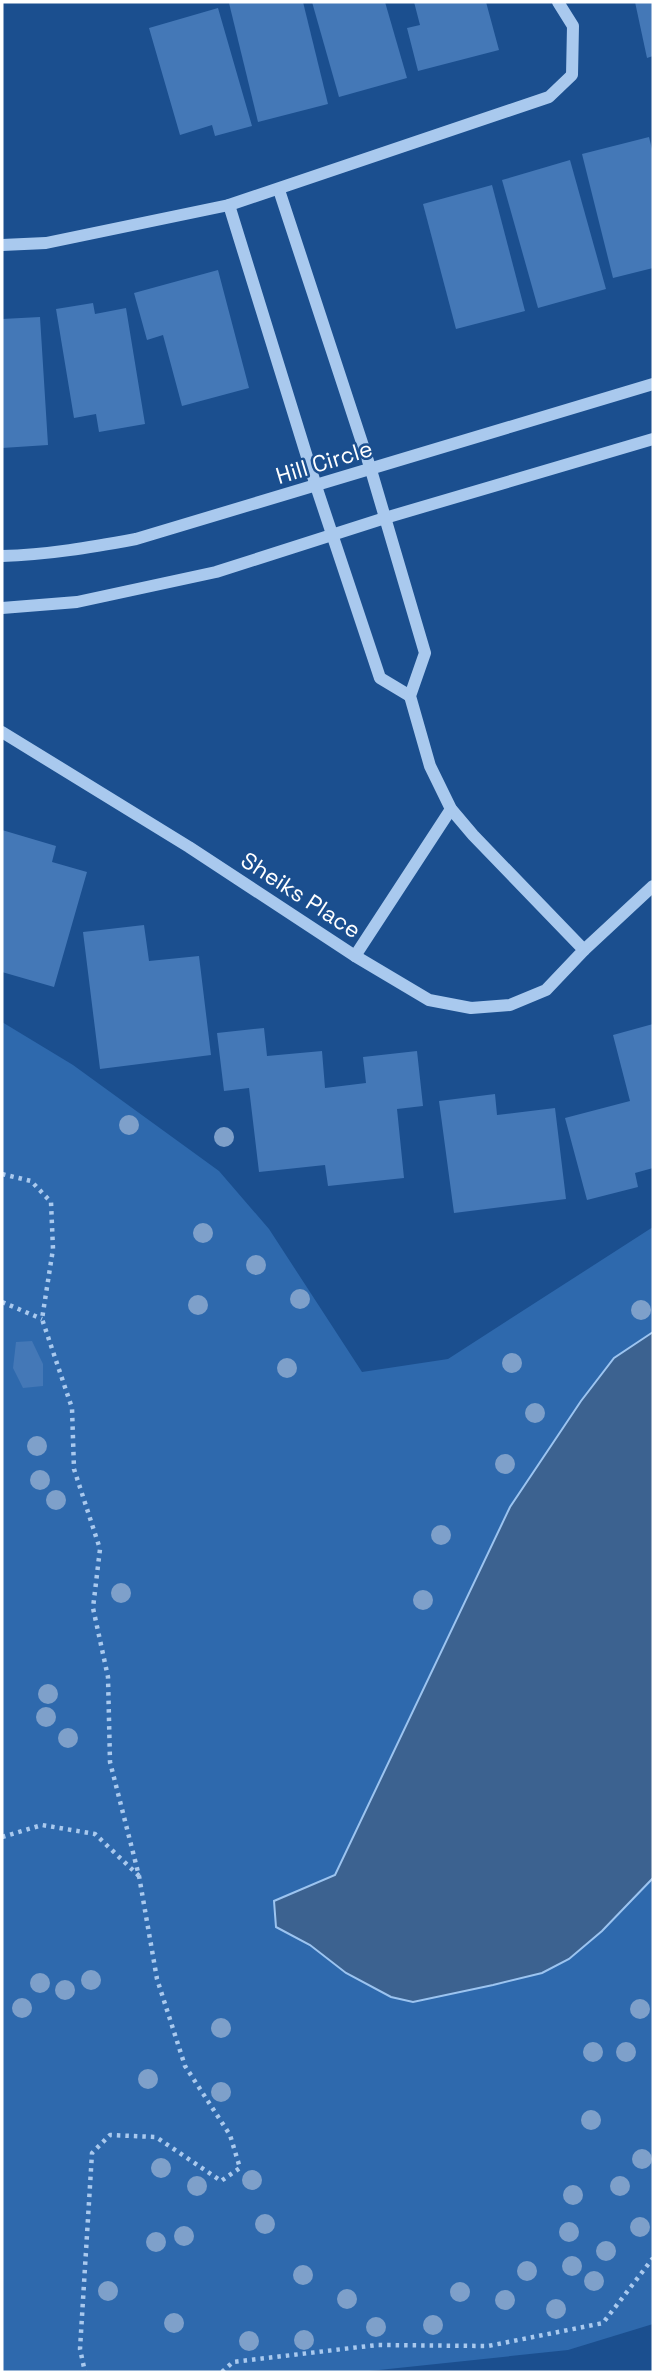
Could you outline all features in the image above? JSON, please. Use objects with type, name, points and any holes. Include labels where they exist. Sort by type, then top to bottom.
[{"type":"street","points":[[2,245],[46,243],[229,205],[549,97],[572,75],[573,26],[558,2]]},
{"type":"street","points":[[279,190],[371,470],[425,653],[410,696],[429,766],[451,809],[584,950]]},
{"type":"street","points":[[229,205],[316,486],[380,678],[410,696]]},
{"type":"street","name":"Hill Circle","points":[[2,556],[27,556],[84,549],[136,539],[653,384]]},
{"type":"street","points":[[2,608],[78,602],[216,572],[332,534],[653,439]]},
{"type":"street","name":"Sheiks Place","points":[[2,732],[429,1000],[471,1008],[510,1005],[546,990],[584,950],[653,886]]},
{"type":"street","points":[[355,956],[451,809]]},
{"type":"path","points":[[2,1174],[31,1181],[51,1202],[53,1249],[42,1318],[72,1408],[74,1469],[100,1549],[93,1608],[108,1677],[110,1762],[139,1876],[157,1979],[185,2066],[230,2135],[240,2168],[221,2181],[156,2137],[110,2135],[92,2153],[80,2349],[85,2372]]},
{"type":"path","points":[[2,1301],[42,1318]]},
{"type":"path","points":[[2,1837],[42,1825],[94,1834],[139,1876]]},
{"type":"path","points":[[222,2372],[233,2362],[377,2345],[488,2346],[603,2323],[653,2258]]},
{"type":"shaded area","points":[[2,1022],[73,1065],[219,1171],[269,1229],[362,1372],[448,1359],[653,1227],[653,2324],[568,2350],[360,2372],[2,2372]]},
{"type":"shaded area","points":[[653,1332],[653,1878],[602,1931],[569,1959],[542,1973],[413,2002],[391,1997],[346,1973],[310,1945],[276,1927],[274,1901],[335,1875],[510,1507],[581,1401],[614,1358]]},
{"type":"building","points":[[303,2],[328,104],[258,122],[229,3]]},
{"type":"building","points":[[312,2],[385,2],[407,78],[339,97]]},
{"type":"building","points":[[414,2],[486,2],[499,50],[418,71],[407,28],[420,25]]},
{"type":"building","points":[[635,2],[653,2],[653,56],[647,58]]},
{"type":"building","points":[[218,8],[252,126],[215,136],[212,125],[180,135],[149,28]]},
{"type":"building","points":[[649,137],[653,153],[653,268],[613,278],[582,154]]},
{"type":"building","points":[[570,160],[606,289],[538,308],[502,180]]},
{"type":"building","points":[[492,185],[525,311],[456,329],[423,204]]},
{"type":"building","points":[[218,270],[249,388],[182,406],[163,335],[147,340],[134,293]]},
{"type":"building","points":[[93,303],[95,314],[126,308],[145,424],[99,432],[96,414],[74,418],[56,309]]},
{"type":"building","points":[[40,317],[48,445],[2,448],[2,319]]},
{"type":"building","points":[[2,830],[56,846],[52,862],[87,872],[54,987],[2,972]]},
{"type":"building","points":[[144,925],[149,961],[199,956],[211,1055],[100,1069],[83,932]]},
{"type":"building","points":[[653,1024],[653,1168],[635,1173],[638,1187],[587,1200],[565,1118],[630,1101],[613,1035]]},
{"type":"building","points":[[264,1028],[267,1056],[322,1051],[325,1088],[366,1083],[363,1057],[417,1051],[423,1106],[397,1109],[404,1178],[328,1186],[325,1165],[259,1172],[249,1088],[224,1091],[217,1033]]},
{"type":"building","points":[[495,1094],[497,1115],[555,1108],[566,1199],[454,1213],[439,1101]]},
{"type":"building","points":[[32,1341],[43,1364],[43,1386],[23,1388],[13,1368],[16,1342]]}]
